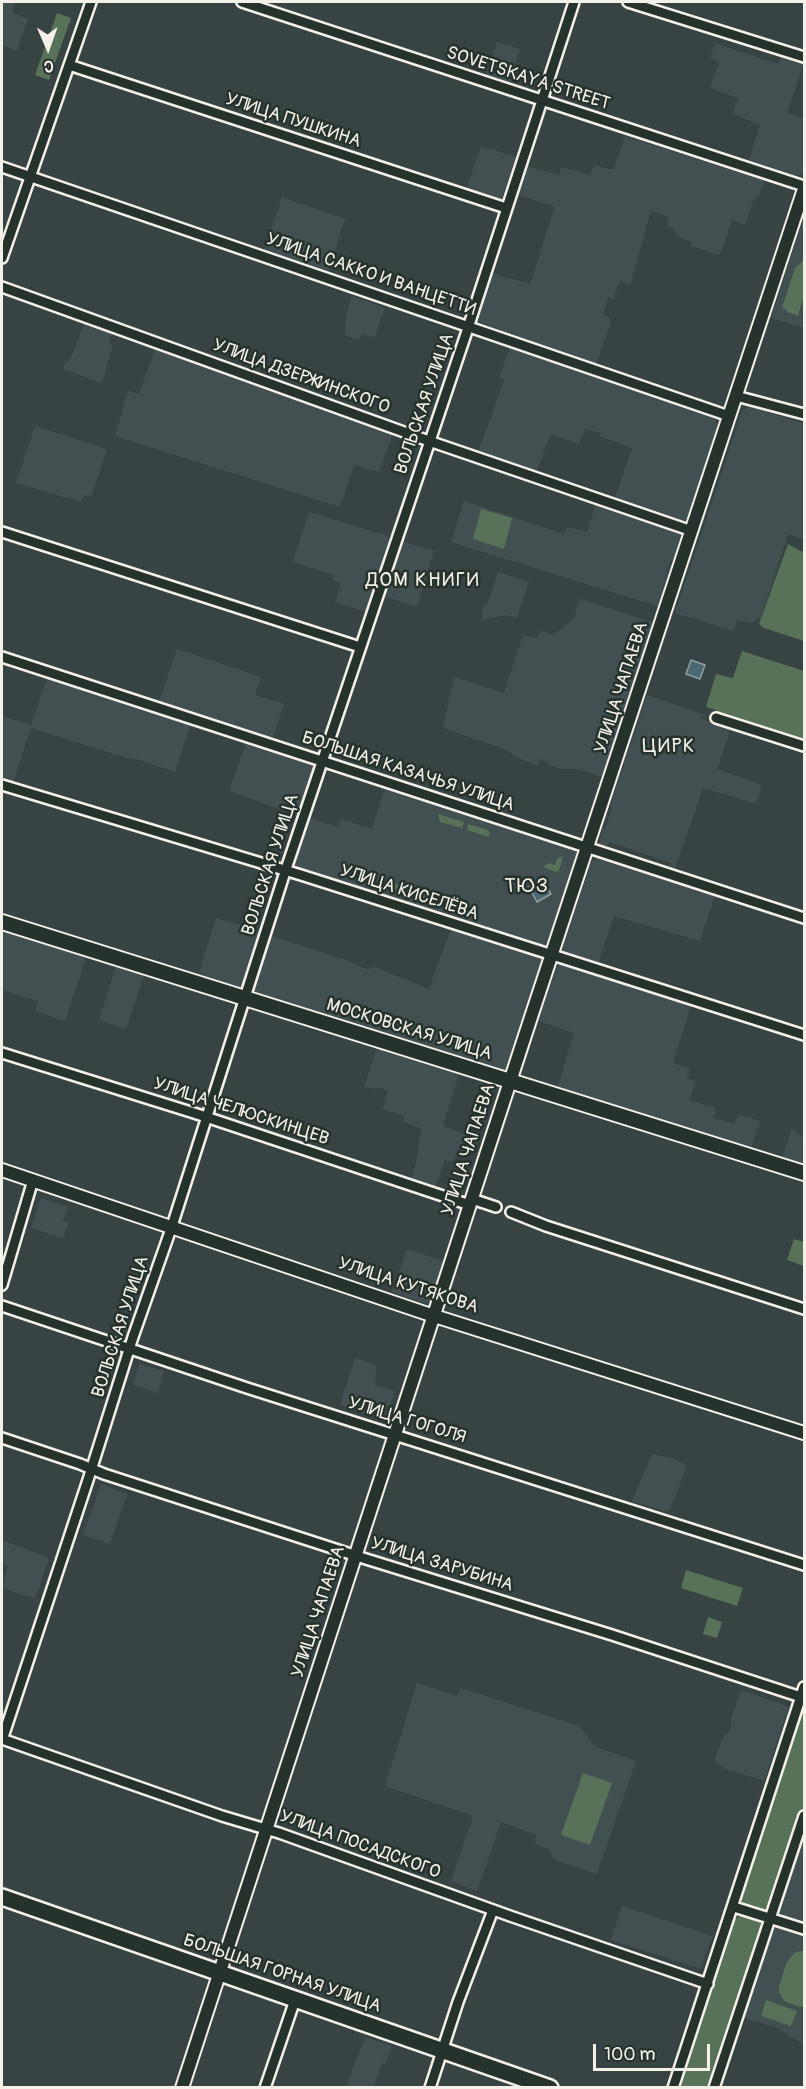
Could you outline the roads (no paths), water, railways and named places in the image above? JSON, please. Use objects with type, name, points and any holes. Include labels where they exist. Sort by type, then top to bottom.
[{"type":"main road","name":"МОСКОВСКАЯ УЛИЦА","points":[[2,922],[804,1173]]},
{"type":"main road","name":"БОЛЬШАЯ ГОРНАЯ УЛИЦА","points":[[2,1897],[550,2088]]},
{"type":"street","points":[[2,258],[91,2]]},
{"type":"street","name":"SOVETSKAYA STREET","points":[[242,2],[804,188]]},
{"type":"street","name":"ВОЛЬСКАЯ УЛИЦА","points":[[2,1739],[172,1226],[285,872],[574,2]]},
{"type":"street","points":[[628,2],[804,57]]},
{"type":"street","name":"УЛИЦА ПУШКИНА","points":[[69,64],[506,208]]},
{"type":"street","name":"УЛИЦА САККО И ВАНЦЕТТИ","points":[[2,167],[729,416]]},
{"type":"street","name":"УЛИЦА ЧАПАЕВА","points":[[182,2088],[510,1080],[804,188]]},
{"type":"street","name":"УЛИЦА ДЗЕРЖИНСКОГО","points":[[2,287],[429,441],[692,531]]},
{"type":"street","points":[[736,396],[804,414]]},
{"type":"street","points":[[2,532],[360,647]]},
{"type":"street","name":"БОЛЬШАЯ КАЗАЧЬЯ УЛИЦА","points":[[2,657],[804,918]]},
{"type":"street","points":[[716,718],[804,746]]},
{"type":"street","name":"УЛИЦА КИСЕЛЁВА","points":[[2,785],[804,1035]]},
{"type":"street","name":"УЛИЦА ЧЕЛЮСКИНЦЕВ","points":[[2,1053],[471,1202],[496,1207]]},
{"type":"street","name":"УЛИЦА КУТЯКОВА","points":[[2,1170],[434,1315],[804,1433]]},
{"type":"street","points":[[2,1285],[33,1180]]},
{"type":"street","points":[[511,1212],[557,1230],[804,1309]]},
{"type":"street","name":"УЛИЦА ГОГОЛЯ","points":[[2,1306],[247,1388],[804,1564]]},
{"type":"street","name":"УЛИЦА ЗАРУБИНА","points":[[2,1438],[356,1556],[803,1697]]},
{"type":"street","points":[[673,2088],[803,1697],[804,1687]]},
{"type":"street","name":"УЛИЦА ПОСАДСКОГО","points":[[2,1739],[708,1984]]},
{"type":"street","points":[[714,2088],[804,1821]]},
{"type":"street","points":[[734,1907],[804,1929]]},
{"type":"street","points":[[430,2088],[493,1910]]},
{"type":"street","points":[[264,2088],[295,2000]]},
{"type":"water","points":[[691,660],[705,665],[700,679],[686,674]]},
{"type":"water","points":[[543,880],[551,894],[537,902],[529,887]]},
{"type":"district","name":"ДОМ КНИГИ","points":[[423,581]]},
{"type":"district","name":"ЦИРК","points":[[669,747]]},
{"type":"district","name":"ТЮЗ","points":[[527,887]]}]
